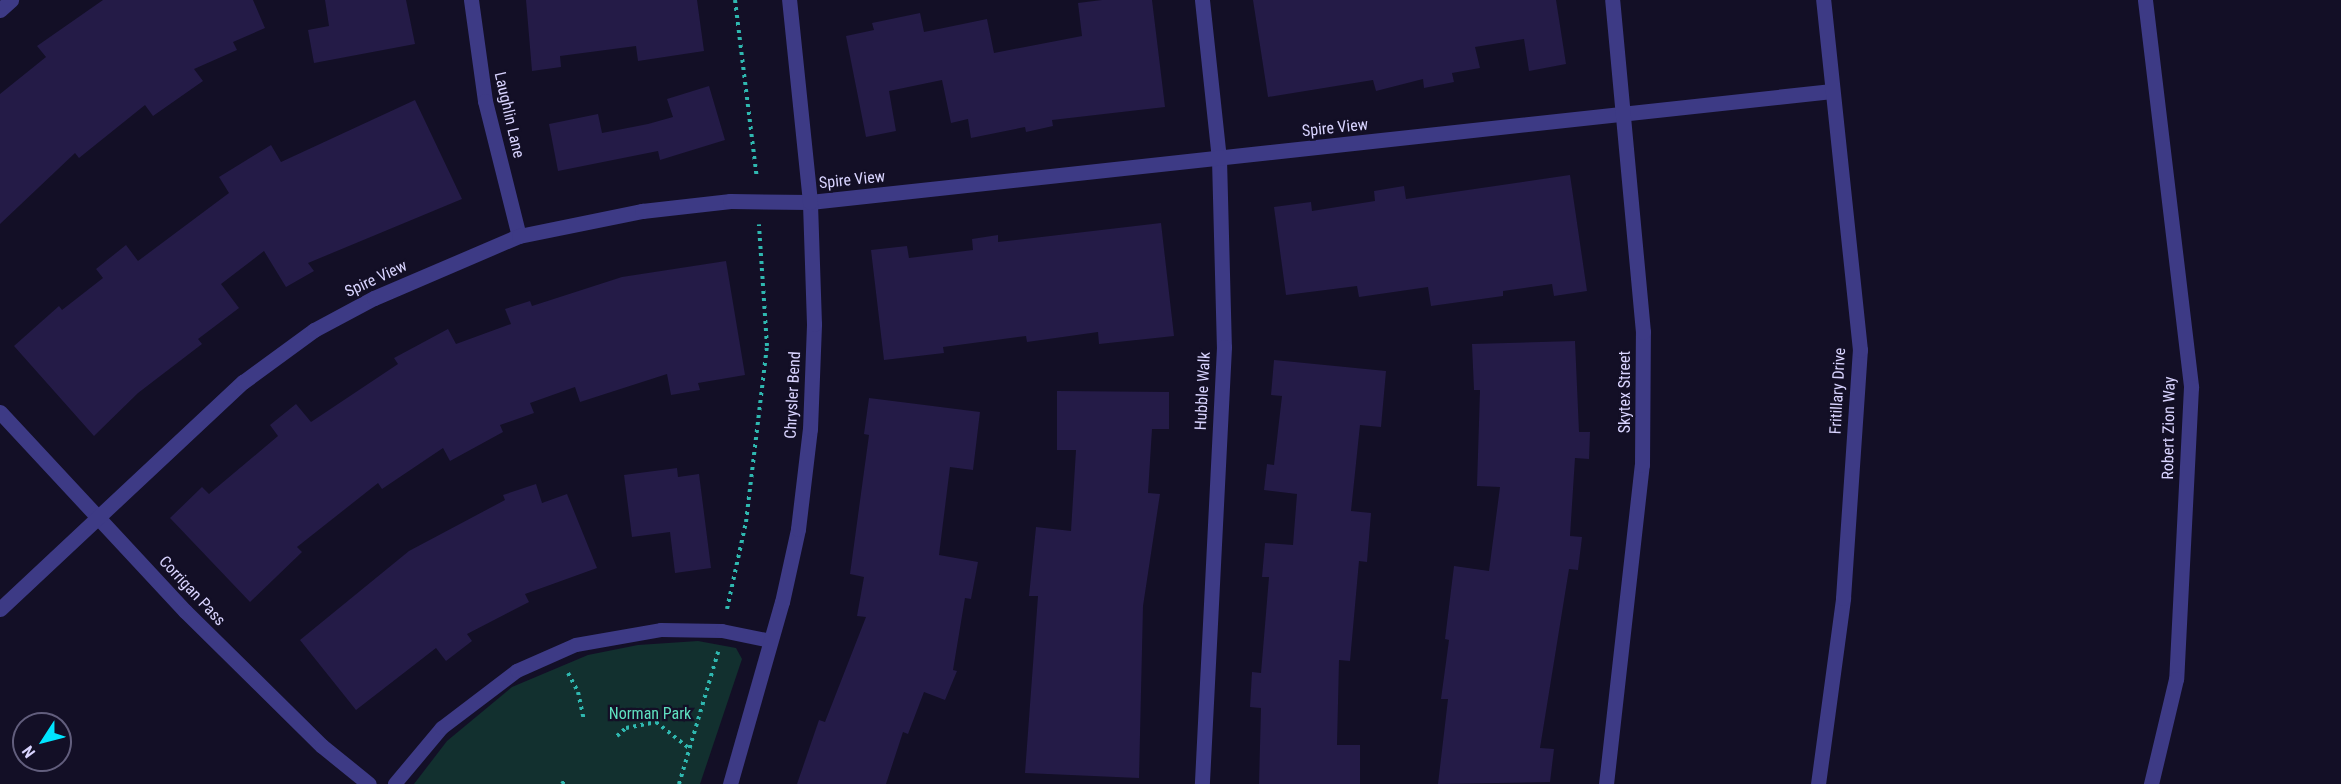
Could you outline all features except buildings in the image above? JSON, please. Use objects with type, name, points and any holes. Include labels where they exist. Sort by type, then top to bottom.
[{"type":"street","points":[[0,10],[11,0]]},
{"type":"street","name":"Laughlin Lane","points":[[471,0],[485,101],[519,236]]},
{"type":"street","name":"Chrysler Bend","points":[[730,784],[771,641],[798,529],[810,429],[814,324],[810,202],[789,0]]},
{"type":"street","name":"Hubble Walk","points":[[1202,0],[1220,159],[1224,347],[1202,784]]},
{"type":"street","name":"Skytex Street","points":[[1606,784],[1642,465],[1643,332],[1625,113],[1612,0]]},
{"type":"street","name":"Fritillary Drive","points":[[1818,784],[1843,598],[1860,350],[1823,0]]},
{"type":"street","name":"Robert Zion Way","points":[[2145,0],[2191,387],[2176,679],[2151,784]]},
{"type":"street","name":"Spire View","points":[[0,609],[243,382],[314,330],[374,298],[519,236],[642,210],[730,201],[810,202],[1832,91]]},
{"type":"street","name":"Corrigan Pass","points":[[0,412],[185,611],[322,746],[369,784]]},
{"type":"lane","points":[[395,784],[442,729],[517,671],[576,645],[661,630],[722,631],[771,641]]},
{"type":"path","points":[[735,0],[758,179]]},
{"type":"path","points":[[679,784],[722,631],[746,522],[767,346],[758,229]]},
{"type":"path","points":[[559,652],[578,692],[585,720]]},
{"type":"path","points":[[617,736],[626,728],[656,722],[690,750]]},
{"type":"green space","name":"Norman Park","points":[[698,641],[736,648],[742,659],[700,784],[414,784],[447,741],[512,687],[588,655],[638,645]]}]
